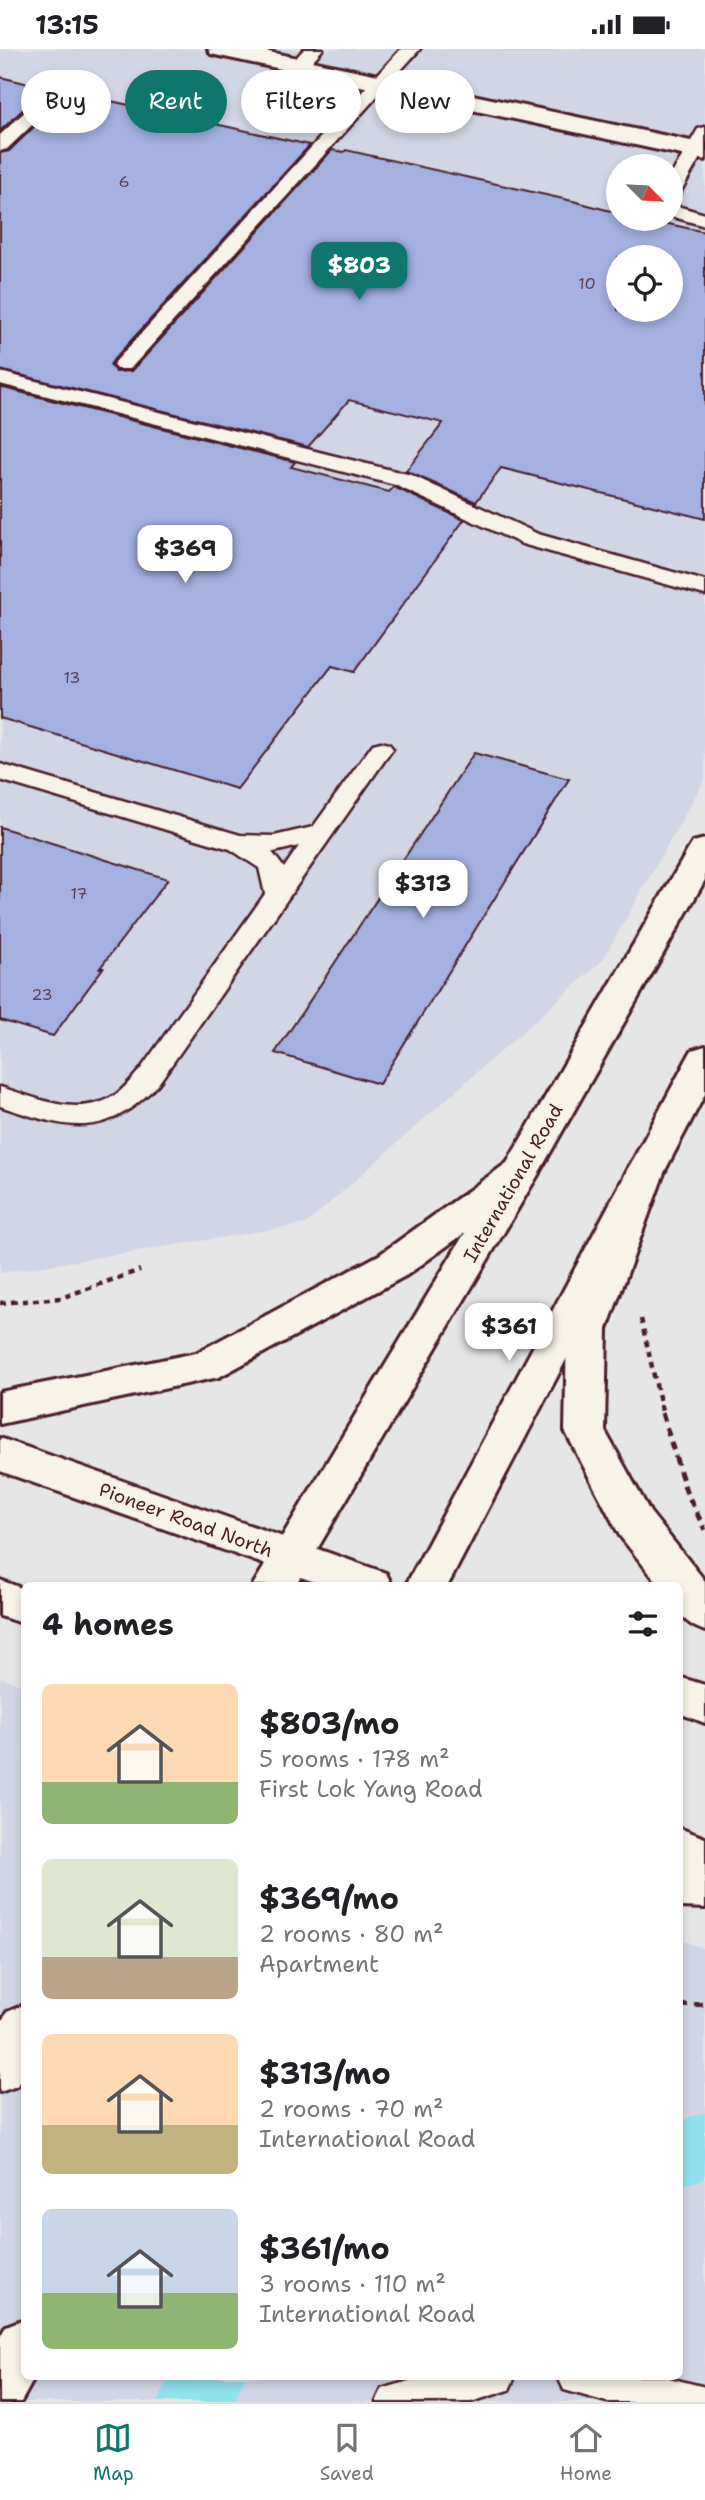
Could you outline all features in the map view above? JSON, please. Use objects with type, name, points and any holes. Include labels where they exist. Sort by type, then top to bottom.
[{"type":"main road","points":[[219,49],[306,57],[375,81]]},
{"type":"main road","points":[[475,101],[701,145]]},
{"type":"main road","name":"International Road","points":[[282,1571],[520,1173],[705,850]]},
{"type":"main road","points":[[428,1582],[705,1059]]},
{"type":"main road","points":[[646,1170],[587,1329],[585,1431],[635,1524],[681,1582]]},
{"type":"main road","points":[[0,1408],[205,1366],[393,1265],[520,1173]]},
{"type":"main road","name":"Pioneer Road North","points":[[0,1454],[282,1571],[352,1582]]},
{"type":"main road","points":[[683,1585],[705,1613]]},
{"type":"main road","points":[[0,1597],[21,1606]]},
{"type":"main road","points":[[683,1696],[705,1704]]},
{"type":"main road","points":[[683,1849],[705,1857]]},
{"type":"main road","points":[[683,1887],[705,1888]]},
{"type":"main road","points":[[0,2070],[21,2032]]},
{"type":"main road","points":[[0,2389],[21,2350]]},
{"type":"lane","points":[[392,70],[411,49]]},
{"type":"lane","points":[[123,365],[375,88]]},
{"type":"lane","points":[[0,145],[21,125]]},
{"type":"lane","points":[[683,173],[701,145]]},
{"type":"lane","points":[[683,214],[705,220]]},
{"type":"lane","points":[[0,378],[403,480],[428,488],[501,529],[705,588]]},
{"type":"lane","points":[[0,1096],[61,1116],[93,1117],[123,1104],[149,1077],[381,749]]},
{"type":"lane","points":[[0,772],[239,843],[271,862],[276,874],[278,896]]},
{"type":"lane","points":[[239,843],[274,844],[323,834]]},
{"type":"lane","points":[[396,2402],[484,2380]]},
{"type":"lane","points":[[591,2380],[696,2402]]},
{"type":"path","points":[[0,1303],[61,1298],[140,1270]]},
{"type":"path","points":[[640,1316],[652,1378],[691,1510],[705,1530]]},
{"type":"path","points":[[683,2006],[705,2004]]},
{"type":"shaded area","points":[[0,49],[705,49],[705,779],[602,961],[306,1224],[0,1273]]},
{"type":"shaded area","points":[[0,1677],[21,1685],[21,2380],[683,2380],[683,1941],[705,1949],[705,2402],[0,2402]]},
{"type":"building","points":[[0,77],[21,82],[21,111],[0,131]]},
{"type":"building","points":[[111,101],[125,104],[125,133],[227,133],[227,127],[241,130],[241,133],[256,133],[310,145],[114,359],[110,365],[116,372],[132,371],[332,150],[346,150],[606,210],[606,231],[683,231],[683,227],[705,232],[705,519],[501,468],[476,502],[406,471],[443,423],[349,400],[308,447],[0,370],[0,153],[9,151],[28,133],[111,133]]},
{"type":"building","points":[[0,387],[295,462],[291,467],[389,492],[394,487],[464,520],[354,672],[332,666],[237,789],[0,718]]},
{"type":"building","points":[[474,753],[569,779],[379,1084],[275,1053]]},
{"type":"building","points":[[0,827],[168,879],[100,968],[103,968],[53,1036],[0,1020]]},
{"type":"waterway","points":[[683,2153],[705,2145]]},
{"type":"waterway","points":[[195,2402],[206,2380]]}]
